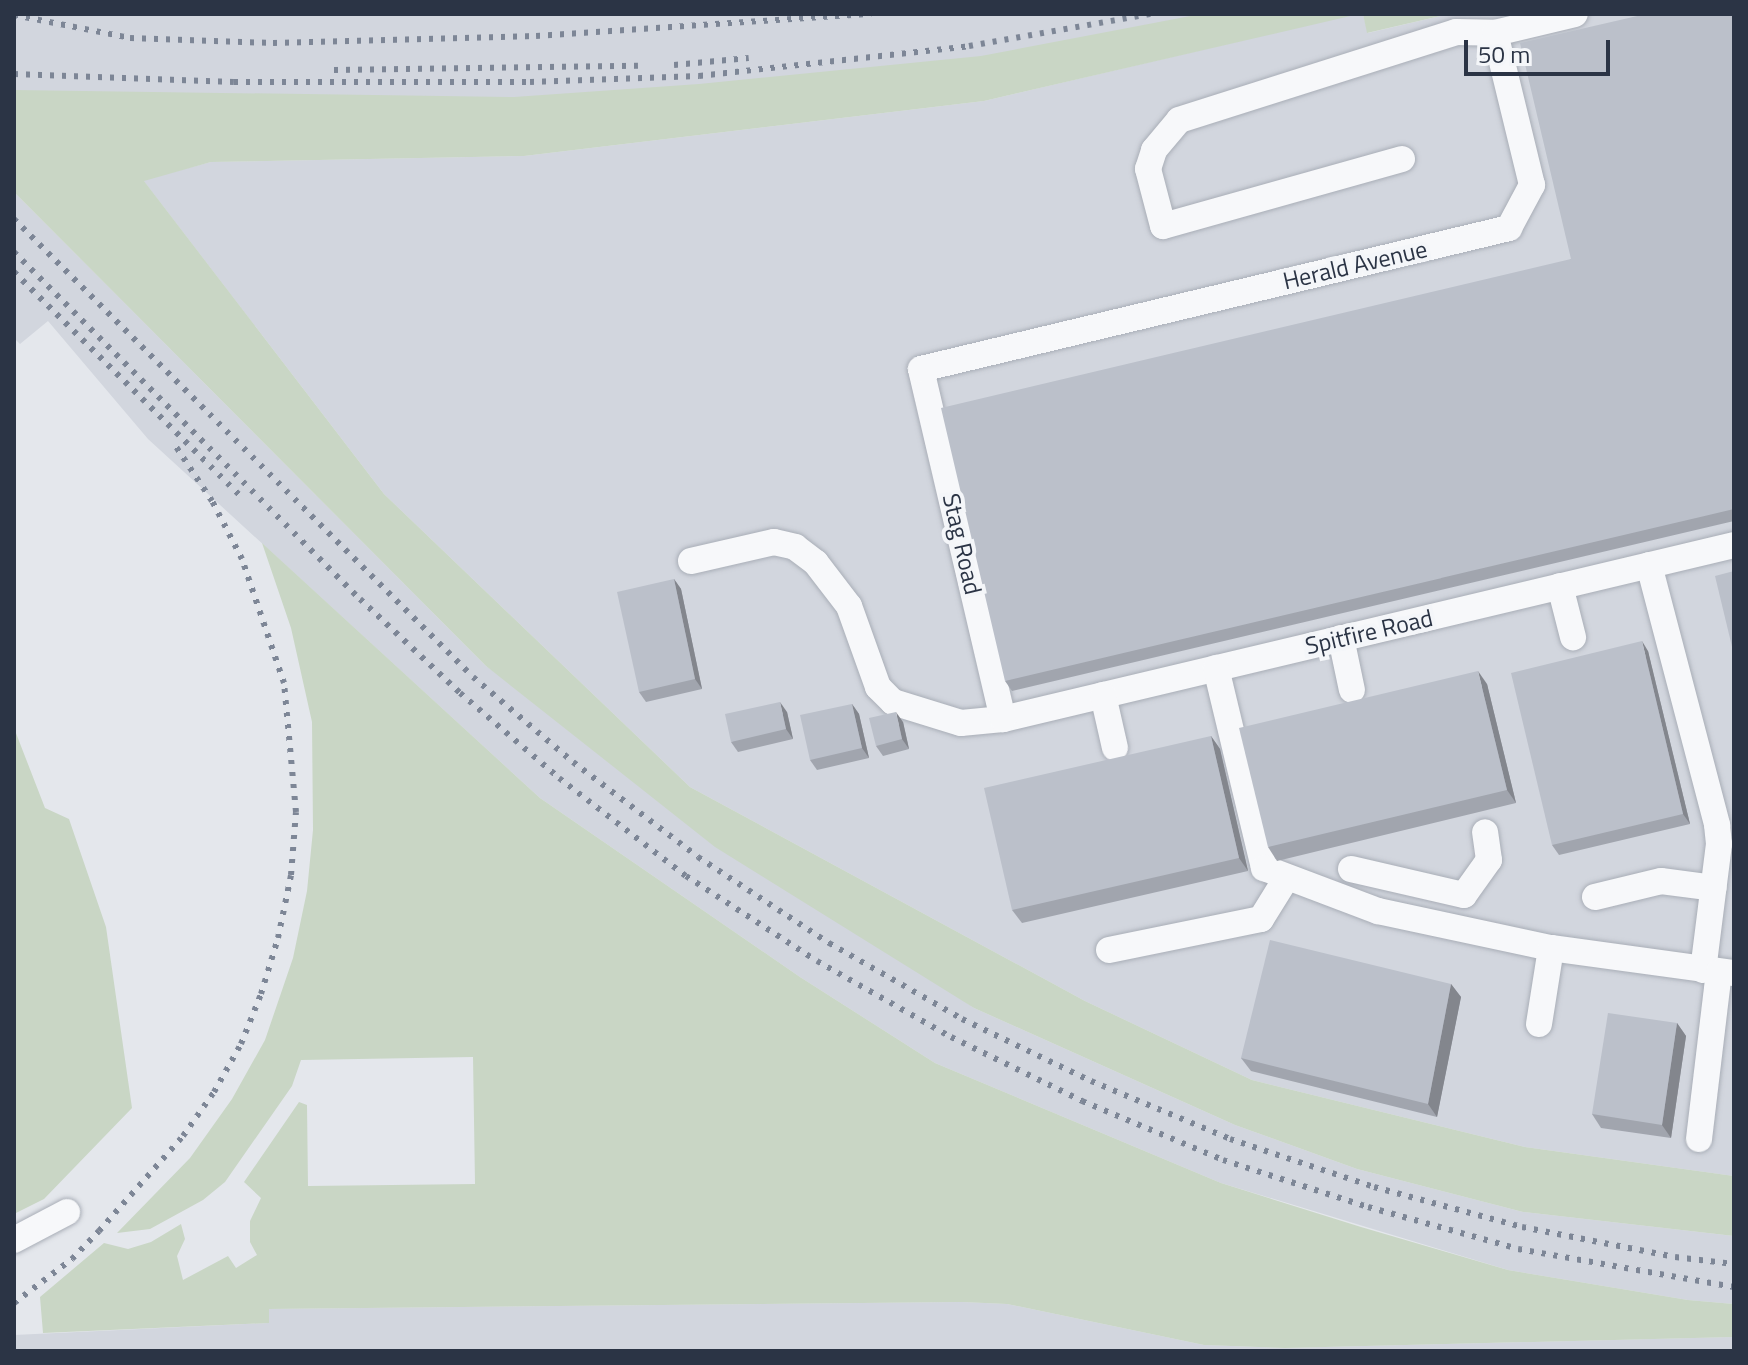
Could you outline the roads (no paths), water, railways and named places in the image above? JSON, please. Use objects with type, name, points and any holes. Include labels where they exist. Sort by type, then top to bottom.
[{"type":"lane","points":[[1402,159],[1163,226],[1148,169],[1154,150],[1179,120],[1456,32],[1495,33],[1575,14]]},
{"type":"lane","name":"Herald Avenue","points":[[921,369],[1509,228],[1532,185],[1495,33]]},
{"type":"lane","name":"Stag Road","points":[[921,369],[1003,719]]},
{"type":"lane","name":"Spitfire Road","points":[[691,561],[774,542],[795,547],[816,563],[849,606],[878,687],[893,702],[961,723],[1003,719],[1734,545]]},
{"type":"lane","points":[[1649,565],[1726,823],[1719,844],[1714,888],[1719,972],[1699,1139]]},
{"type":"lane","points":[[1560,586],[1573,637]]},
{"type":"lane","points":[[1341,638],[1352,690]]},
{"type":"lane","points":[[1216,668],[1264,868],[1378,911],[1551,948],[1719,972]]},
{"type":"lane","points":[[1103,695],[1115,748]]},
{"type":"lane","points":[[1351,869],[1464,895],[1489,860],[1485,832]]},
{"type":"lane","points":[[1109,950],[1261,919],[1287,877]]},
{"type":"lane","points":[[1595,897],[1661,881],[1714,888]]},
{"type":"lane","points":[[1408,917],[1414,884]]},
{"type":"lane","points":[[1539,1024],[1551,948]]},
{"type":"lane","points":[[14,1240],[67,1212]]},
{"type":"railway","points":[[14,15],[130,38],[273,43],[536,36],[871,14]]},
{"type":"railway","points":[[14,74],[234,82],[530,82],[699,76],[969,46],[1151,14]]},
{"type":"railway","points":[[674,65],[749,58]]},
{"type":"railway","points":[[334,70],[638,66]]},
{"type":"railway","points":[[14,219],[473,677],[573,762],[698,857],[829,943],[962,1019],[1091,1081],[1230,1139],[1374,1187],[1522,1227],[1675,1257],[1734,1264]]},
{"type":"railway","points":[[14,252],[360,599],[460,693],[559,778],[686,876],[817,961],[951,1037],[1082,1101],[1223,1160],[1368,1207],[1518,1249],[1734,1287]]},
{"type":"railway","points":[[14,272],[239,495]]},
{"type":"railway","points":[[14,1303],[72,1259],[99,1231],[183,1136],[214,1092],[241,1044],[261,994],[278,938],[291,875],[296,812],[284,683],[242,559],[212,501],[173,442]]}]
